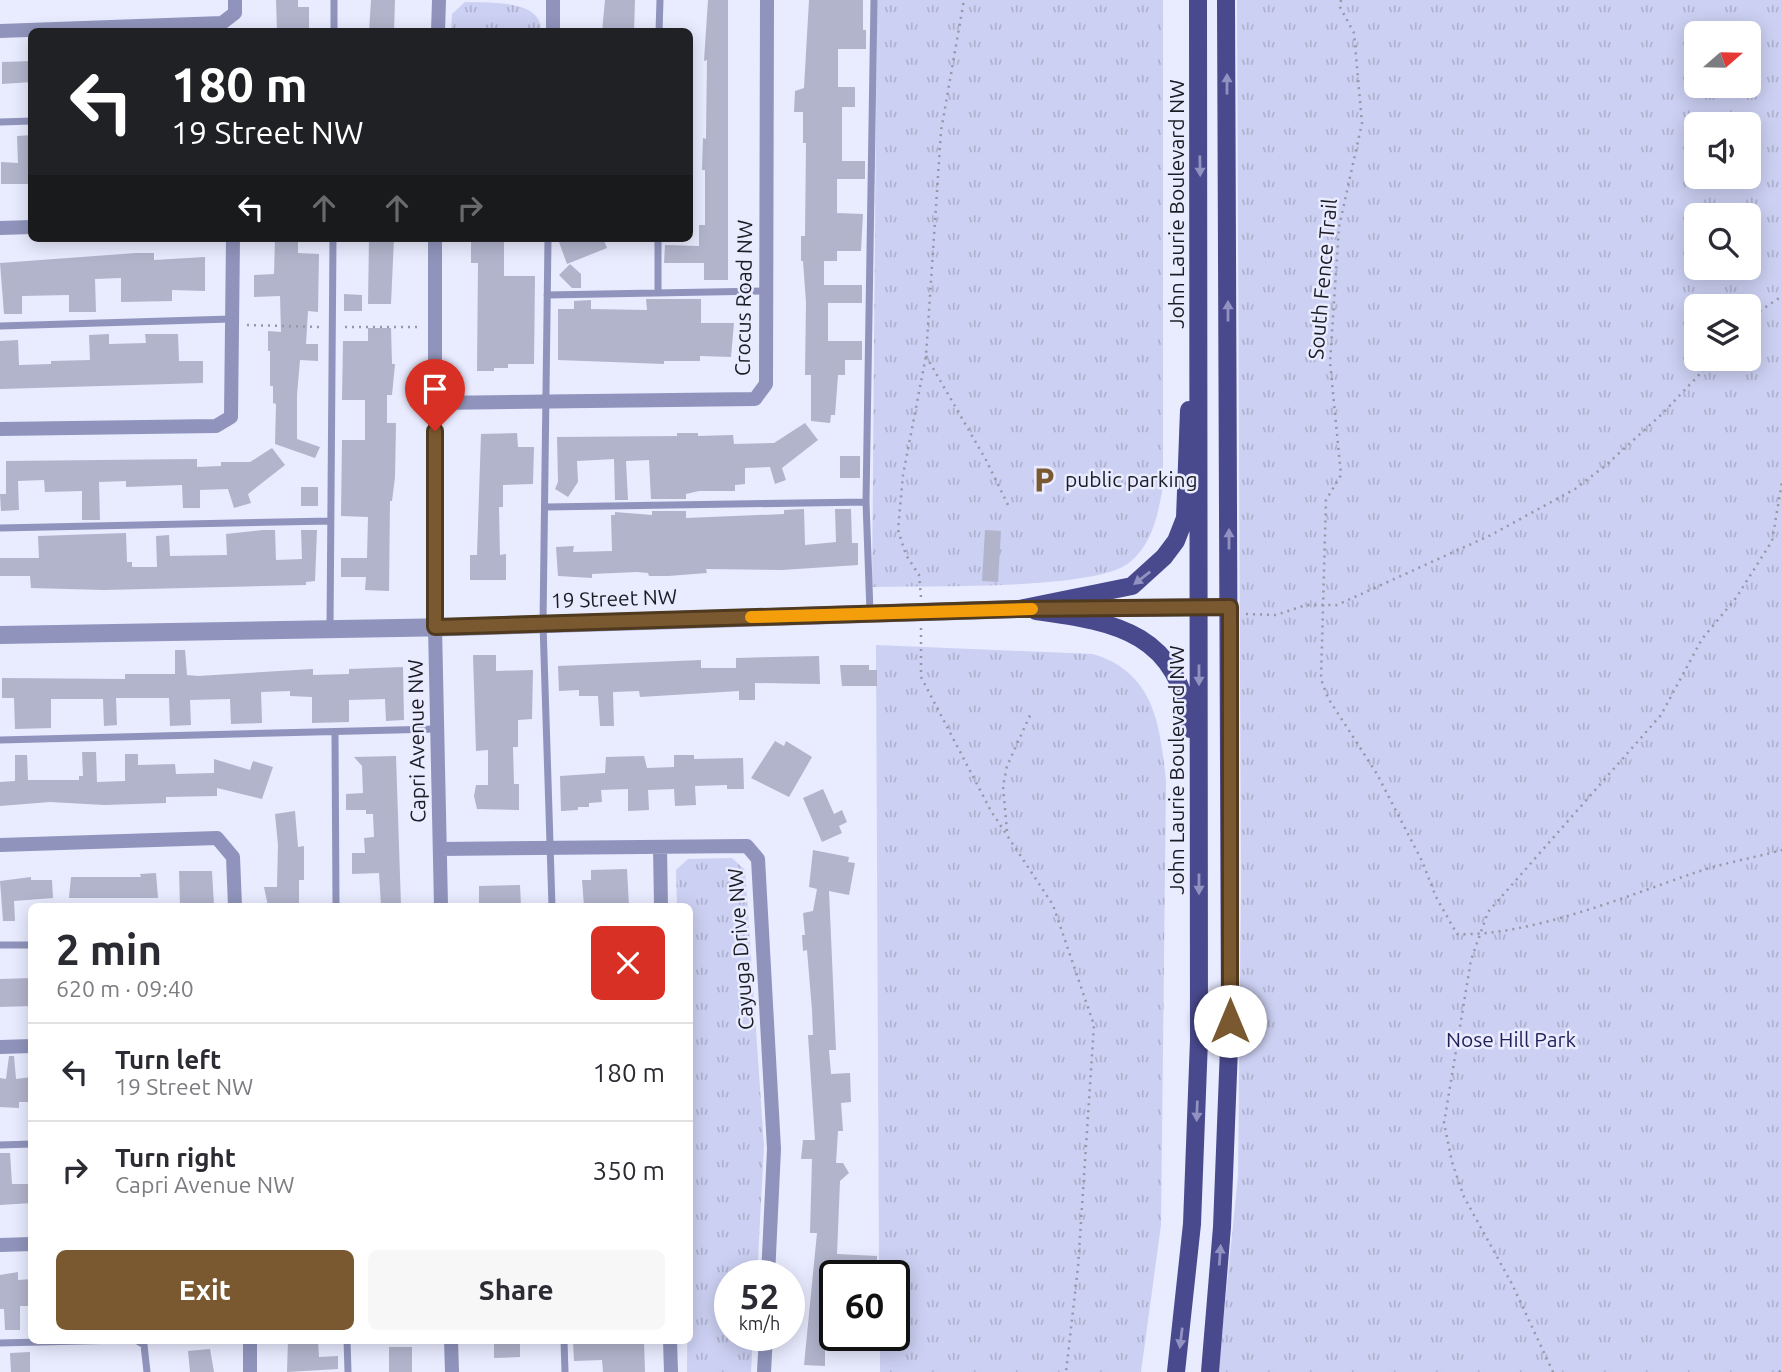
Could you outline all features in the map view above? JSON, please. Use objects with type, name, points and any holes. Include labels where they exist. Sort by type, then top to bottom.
[{"type":"main road","name":"John Laurie Boulevard NW","points":[[1177,1372],[1187,1283],[1197,1128],[1200,607],[1198,0]]},
{"type":"main road","points":[[1210,1372],[1222,1227],[1230,1021],[1226,0]]},
{"type":"main road","points":[[1019,609],[1132,586],[1150,572],[1176,541],[1185,518],[1192,303],[1200,232]]},
{"type":"main road","points":[[1019,609],[1091,618],[1131,631],[1168,662],[1186,703],[1199,816]]},
{"type":"street","points":[[83,28],[222,23],[235,13],[235,0]]},
{"type":"street","points":[[438,28],[439,0]]},
{"type":"street","points":[[553,28],[554,0]]},
{"type":"street","name":"Crocus Road NW","points":[[435,403],[755,399],[766,384],[767,0]]},
{"type":"street","points":[[0,31],[28,30]]},
{"type":"street","points":[[0,228],[28,227]]},
{"type":"street","points":[[0,429],[216,426],[231,417],[233,242]]},
{"type":"street","name":"Capri Avenue NW","points":[[435,242],[435,627],[441,903]]},
{"type":"street","name":"19 Street NW","points":[[0,635],[435,627],[1019,609],[1230,607]]},
{"type":"street","points":[[0,845],[217,838],[233,857],[236,903]]},
{"type":"street","points":[[660,846],[661,903]]},
{"type":"street","name":"Cayuga Drive NW","points":[[440,849],[747,846],[758,859],[774,1149],[769,1260]]},
{"type":"street","points":[[0,1046],[28,1046]]},
{"type":"street","points":[[0,1245],[28,1244]]},
{"type":"street","points":[[250,1344],[250,1372]]},
{"type":"street","points":[[451,1344],[452,1372]]},
{"type":"street","points":[[670,1344],[671,1372]]},
{"type":"street","points":[[764,1372],[765,1351]]},
{"type":"lane","points":[[334,0],[334,28]]},
{"type":"lane","points":[[659,28],[660,0]]},
{"type":"lane","points":[[870,613],[866,502],[874,0]]},
{"type":"lane","points":[[0,122],[28,121]]},
{"type":"lane","points":[[330,629],[333,242]]},
{"type":"lane","points":[[548,242],[543,624],[552,903]]},
{"type":"lane","points":[[658,242],[658,292]]},
{"type":"lane","points":[[547,295],[765,291]]},
{"type":"lane","points":[[0,326],[231,319]]},
{"type":"lane","points":[[546,507],[866,502]]},
{"type":"lane","points":[[0,528],[330,522]]},
{"type":"lane","points":[[0,740],[436,729]]},
{"type":"lane","points":[[335,732],[336,903]]},
{"type":"lane","points":[[0,945],[28,945]]},
{"type":"lane","points":[[0,1145],[28,1144]]},
{"type":"lane","points":[[0,1343],[28,1342]]},
{"type":"lane","points":[[142,1344],[147,1372]]},
{"type":"lane","points":[[347,1344],[348,1372]]},
{"type":"lane","points":[[564,1344],[565,1372]]},
{"type":"path","points":[[922,586],[919,575],[906,555],[898,530],[903,475],[926,356],[941,131],[964,0]]},
{"type":"path","name":"South Fence Trail","points":[[1341,0],[1340,7],[1354,33],[1362,122],[1339,227],[1329,362],[1341,475],[1326,500],[1321,679],[1328,698],[1377,774],[1422,861],[1436,897],[1457,934],[1479,935]]},
{"type":"path","points":[[1761,310],[1782,296]]},
{"type":"path","points":[[926,356],[986,460],[1010,509]]},
{"type":"path","points":[[1230,607],[1252,616],[1345,602],[1491,535],[1575,489],[1662,414],[1703,371]]},
{"type":"path","points":[[1553,1372],[1512,1284],[1464,1197],[1452,1162],[1444,1123],[1456,1038],[1479,935],[1488,912],[1661,715],[1702,639],[1736,598],[1772,541],[1782,482]]},
{"type":"path","points":[[921,628],[921,677],[991,811],[1007,831],[1053,905],[1094,1025],[1078,1266],[1066,1372]]},
{"type":"path","points":[[1007,831],[1003,786],[1007,766],[1032,711]]},
{"type":"path","points":[[1479,935],[1597,907],[1698,872],[1782,850]]},
{"type":"green space","points":[[877,0],[1163,0],[1163,486],[1156,517],[1144,546],[1130,562],[1112,571],[1083,578],[1008,585],[872,587]]},
{"type":"green space","name":"Nose Hill Park","points":[[1237,0],[1782,0],[1782,1372],[1218,1372],[1238,1176],[1241,887]]},
{"type":"green space","points":[[465,2],[502,3],[525,8],[539,21],[540,28],[451,28],[452,14]]},
{"type":"green space","points":[[876,645],[1093,654],[1130,674],[1142,688],[1157,721],[1166,781],[1161,1225],[1141,1372],[880,1372],[880,1351],[910,1351],[910,1260],[879,1260]]},
{"type":"green space","points":[[732,858],[745,870],[764,1146],[758,1260],[714,1260],[714,1351],[752,1351],[751,1372],[687,1372],[687,1344],[693,1344],[693,903],[677,903],[676,870],[688,859]]},
{"type":"building","points":[[276,0],[298,0],[298,7],[309,7],[309,28],[277,28]]},
{"type":"building","points":[[371,0],[395,0],[394,28],[369,28]]},
{"type":"building","points":[[605,0],[635,0],[634,28],[602,28]]},
{"type":"building","points":[[708,0],[728,0],[728,280],[704,280],[704,263],[664,263],[665,245],[699,246],[699,225],[705,225],[705,170],[702,170],[703,138],[706,139],[707,60],[704,61]]},
{"type":"building","points":[[809,0],[863,0],[863,30],[866,30],[866,49],[838,49],[838,87],[855,87],[855,107],[842,107],[842,161],[865,161],[865,179],[837,179],[837,213],[863,214],[861,251],[837,251],[837,261],[824,261],[824,285],[862,285],[862,303],[828,303],[828,341],[862,341],[862,360],[845,360],[845,375],[838,375],[835,415],[831,415],[830,423],[811,421],[811,375],[805,375],[806,302],[801,236],[805,236],[806,143],[803,143],[803,112],[794,112],[795,91],[804,88]]},
{"type":"building","points":[[28,61],[28,82],[2,84],[2,62]]},
{"type":"building","points":[[28,135],[28,184],[1,184],[1,162],[18,163],[17,136]]},
{"type":"building","points":[[275,242],[298,242],[298,253],[319,254],[318,312],[308,311],[306,344],[318,344],[318,361],[300,360],[297,395],[297,439],[320,447],[315,458],[275,444],[276,404],[273,403],[273,386],[270,386],[268,331],[281,332],[280,296],[254,297],[254,275],[274,274]]},
{"type":"building","points":[[369,242],[394,242],[391,304],[368,304]]},
{"type":"building","points":[[471,242],[504,242],[504,276],[535,276],[534,364],[508,364],[508,368],[477,371],[478,263],[471,263]]},
{"type":"building","points":[[559,242],[605,242],[607,248],[567,264]]},
{"type":"building","points":[[154,253],[154,260],[205,257],[205,291],[172,290],[172,301],[121,302],[121,278],[95,279],[96,312],[69,312],[69,295],[22,296],[22,314],[4,314],[0,263]]},
{"type":"building","points":[[570,264],[581,274],[581,288],[572,288],[559,275]]},
{"type":"building","points":[[344,294],[362,295],[362,311],[344,311]]},
{"type":"building","points":[[646,299],[701,299],[701,323],[734,323],[731,357],[700,356],[700,361],[664,361],[664,364],[558,360],[558,309],[574,309],[574,301],[591,300],[591,309],[647,310]]},
{"type":"building","points":[[368,328],[391,328],[392,364],[395,364],[392,395],[387,395],[387,423],[396,423],[395,477],[390,501],[389,591],[365,590],[366,577],[341,577],[341,558],[367,558],[368,517],[341,516],[342,440],[365,440],[365,400],[342,400],[343,341],[368,341]]},
{"type":"building","points":[[109,334],[109,344],[146,343],[145,334],[178,334],[179,361],[203,361],[203,383],[0,389],[0,341],[18,340],[19,365],[51,364],[51,361],[90,360],[89,335]]},
{"type":"building","points":[[805,423],[818,440],[782,468],[786,480],[775,484],[770,467],[745,468],[745,484],[735,485],[735,491],[699,491],[686,494],[686,499],[651,499],[649,460],[626,461],[628,500],[615,500],[614,459],[577,461],[578,482],[568,497],[555,489],[558,482],[557,437],[677,436],[677,433],[698,433],[698,436],[733,435],[734,444],[774,443]]},
{"type":"building","points":[[517,433],[518,447],[534,447],[533,484],[503,485],[503,507],[499,507],[500,555],[506,554],[506,580],[470,580],[470,555],[477,555],[481,434]]},
{"type":"building","points":[[272,448],[285,465],[248,494],[251,503],[234,508],[228,489],[200,490],[200,508],[183,508],[182,485],[126,487],[126,481],[99,482],[100,520],[82,520],[82,491],[45,492],[44,480],[18,481],[19,510],[1,511],[0,494],[6,494],[6,461],[197,459],[197,467],[221,466],[221,462],[250,462]]},
{"type":"building","points":[[840,456],[860,456],[860,478],[840,478]]},
{"type":"building","points":[[301,487],[318,487],[318,506],[301,506]]},
{"type":"building","points":[[804,509],[805,545],[836,542],[835,509],[851,509],[852,543],[858,543],[858,565],[782,570],[706,569],[707,573],[668,576],[649,576],[648,573],[637,572],[592,574],[592,578],[558,576],[556,547],[574,546],[573,552],[612,551],[611,515],[615,515],[615,512],[652,515],[652,511],[686,511],[686,518],[784,514],[784,510]]},
{"type":"building","points":[[275,530],[276,560],[302,559],[301,530],[317,530],[315,581],[306,582],[306,585],[104,590],[31,588],[30,576],[0,576],[0,558],[39,558],[38,536],[126,533],[127,562],[132,562],[132,567],[157,567],[156,536],[169,535],[170,556],[227,555],[226,534]]},
{"type":"building","points":[[985,530],[1001,531],[998,582],[982,581]]},
{"type":"building","points":[[175,650],[185,650],[187,675],[198,676],[313,669],[313,675],[349,674],[349,669],[403,667],[404,720],[386,721],[385,699],[349,700],[349,722],[312,723],[312,697],[290,696],[290,691],[261,692],[262,723],[231,724],[230,699],[190,700],[191,725],[170,726],[169,698],[116,698],[117,725],[104,726],[103,699],[51,699],[51,728],[15,729],[14,698],[2,698],[2,678],[125,679],[125,674],[175,674]]},
{"type":"building","points":[[473,655],[496,655],[496,671],[533,670],[532,719],[518,720],[518,747],[513,747],[514,784],[519,784],[519,810],[477,809],[474,796],[476,785],[488,785],[488,750],[476,751]]},
{"type":"building","points":[[819,656],[820,684],[755,683],[755,700],[739,700],[739,691],[640,697],[639,691],[613,692],[614,726],[600,726],[598,696],[579,696],[579,690],[559,691],[558,666],[701,660],[701,668],[736,668],[736,658]]},
{"type":"building","points":[[840,665],[869,665],[869,670],[877,670],[877,686],[842,686]]},
{"type":"building","points":[[775,741],[784,746],[786,741],[812,757],[789,797],[751,778]]},
{"type":"building","points":[[82,752],[96,752],[97,782],[125,781],[125,754],[138,754],[138,765],[175,764],[176,774],[214,773],[214,759],[250,770],[253,761],[273,767],[262,799],[217,788],[217,796],[166,797],[166,803],[104,805],[50,802],[0,806],[0,782],[15,781],[15,755],[27,755],[28,780],[79,780],[79,776],[83,776]]},
{"type":"building","points":[[674,755],[694,755],[694,759],[743,758],[744,789],[727,789],[727,785],[695,786],[696,805],[675,806],[674,789],[648,790],[649,810],[628,811],[628,789],[601,790],[602,802],[589,803],[589,807],[578,807],[578,810],[561,811],[560,776],[605,773],[606,757],[644,756],[647,768],[674,767]]},
{"type":"building","points":[[396,756],[401,903],[381,903],[379,873],[352,874],[352,853],[365,853],[364,838],[374,837],[373,814],[366,814],[366,810],[346,810],[346,794],[363,793],[362,766],[354,757]]},
{"type":"building","points":[[823,789],[834,814],[842,810],[847,822],[839,826],[842,833],[822,842],[803,798]]},
{"type":"building","points":[[295,811],[298,847],[304,846],[304,880],[299,880],[299,903],[267,903],[264,887],[277,887],[278,845],[275,814]]},
{"type":"building","points":[[813,850],[849,857],[848,862],[855,863],[849,895],[829,891],[836,1050],[829,1050],[831,1074],[850,1073],[851,1102],[841,1103],[843,1131],[838,1131],[836,1163],[843,1163],[849,1173],[840,1181],[837,1254],[877,1256],[877,1260],[819,1260],[819,1351],[825,1351],[825,1366],[804,1365],[817,1233],[810,1233],[812,1159],[801,1159],[803,1140],[815,1140],[808,1035],[813,1035],[812,1010],[807,950],[803,951],[802,935],[805,935],[803,913],[813,911],[817,889],[809,887]]},
{"type":"building","points":[[627,869],[629,903],[584,903],[582,880],[591,880],[591,870]]},
{"type":"building","points":[[179,871],[212,871],[214,903],[180,903]]},
{"type":"building","points":[[156,873],[158,898],[69,898],[71,877],[141,877],[140,874]]},
{"type":"building","points":[[31,877],[31,880],[52,880],[53,898],[14,901],[15,921],[3,921],[0,881]]},
{"type":"building","points":[[520,885],[521,903],[479,903],[479,886]]},
{"type":"building","points":[[28,978],[28,1006],[0,1007],[0,979]]},
{"type":"building","points":[[9,1056],[14,1056],[16,1079],[28,1078],[28,1102],[19,1102],[19,1108],[0,1107],[0,1078],[6,1079]]},
{"type":"building","points":[[0,1153],[10,1153],[12,1184],[28,1184],[28,1203],[0,1205]]},
{"type":"building","points":[[18,1272],[18,1280],[28,1279],[28,1306],[20,1306],[20,1330],[5,1330],[4,1309],[0,1309],[0,1275]]},
{"type":"building","points":[[288,1344],[318,1344],[319,1357],[338,1356],[338,1369],[287,1372]]},
{"type":"building","points":[[494,1344],[520,1344],[520,1357],[494,1358]]},
{"type":"building","points":[[573,1344],[644,1344],[645,1372],[603,1372],[602,1360],[574,1361]]},
{"type":"building","points":[[389,1347],[412,1347],[412,1372],[389,1372]]},
{"type":"building","points":[[210,1349],[214,1372],[190,1372],[188,1351]]},
{"type":"building","points":[[30,1352],[30,1372],[11,1372],[10,1353]]},
{"type":"slow traffic","points":[[751,617],[1032,609]]},
{"type":"place","name":"public parking","points":[[1044,480]]},
{"type":"route","points":[[435,431],[435,627],[1019,609],[1230,607],[1230,1021]]}]
